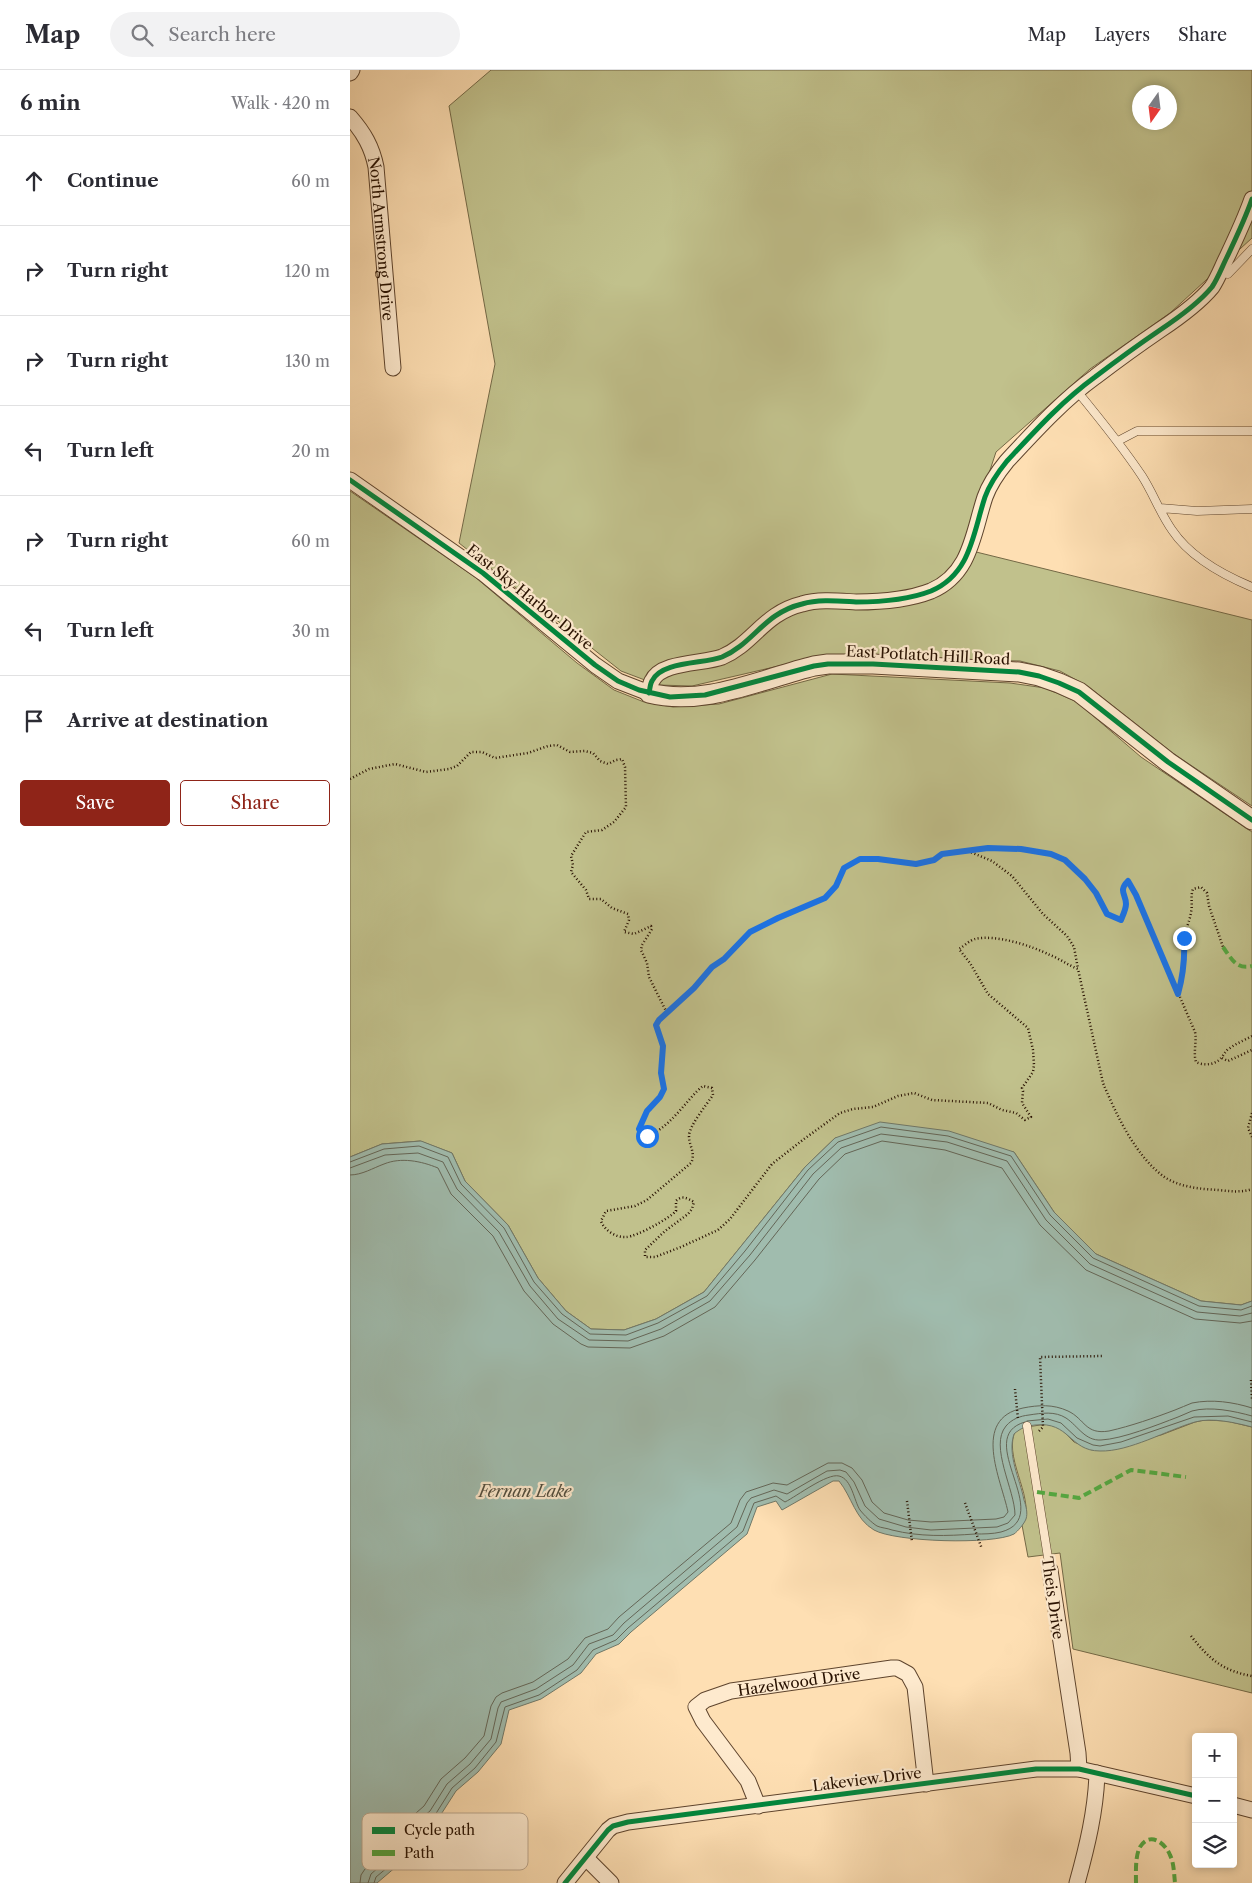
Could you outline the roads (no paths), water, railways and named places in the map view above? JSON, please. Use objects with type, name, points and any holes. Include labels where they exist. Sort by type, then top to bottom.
[{"type":"street","name":"North Armstrong Drive","points":[[350,117],[366,138],[374,154],[393,368]]},
{"type":"street","points":[[649,693],[652,680],[660,673],[673,667],[724,656],[735,650],[774,615],[787,608],[811,602],[868,602],[915,596],[938,588],[954,575],[965,560],[973,540],[984,498],[993,479],[1044,421],[1077,391],[1180,316],[1212,287],[1252,199]]},
{"type":"street","name":"East Sky Harbor Drive","points":[[350,480],[484,573],[595,665],[618,681],[649,693]]},
{"type":"street","name":"East Potlatch Hill Road","points":[[649,693],[670,697],[705,695],[796,670],[828,664],[873,664],[1010,672],[1039,676],[1079,692],[1168,762],[1252,820]]},
{"type":"street","name":"Theis Drive","points":[[1050,1570],[1079,1769]]},
{"type":"street","name":"Hazelwood Drive","points":[[758,1806],[748,1781],[703,1721],[696,1707],[705,1700],[731,1691],[859,1672],[897,1668],[905,1671],[911,1678],[915,1687],[926,1784]]},
{"type":"street","name":"Lakeview Drive","points":[[566,1883],[613,1826],[1036,1768],[1079,1769],[1097,1772],[1192,1795]]},
{"type":"street","points":[[1079,1882],[1090,1830],[1097,1772]]},
{"type":"street","points":[[1237,1806],[1252,1810]]},
{"type":"street","points":[[586,1858],[611,1883]]},
{"type":"lane","points":[[1220,272],[1228,274],[1252,249]]},
{"type":"lane","points":[[1077,391],[1118,440],[1144,479],[1172,531],[1189,550],[1225,576],[1252,587]]},
{"type":"lane","points":[[1118,440],[1137,432],[1252,432]]},
{"type":"lane","points":[[1160,508],[1197,511],[1252,509]]},
{"type":"lane","name":"Theis Drive","points":[[1027,1426],[1050,1570]]},
{"type":"water","name":"Fernan Lake","points":[[880,1122],[949,1131],[1014,1152],[1054,1212],[1096,1254],[1201,1301],[1241,1305],[1252,1301],[1252,1427],[1224,1421],[1209,1420],[1195,1422],[1123,1448],[1100,1451],[1090,1450],[1082,1446],[1056,1427],[1035,1425],[1019,1430],[1014,1434],[1012,1450],[1027,1517],[1016,1533],[986,1540],[944,1541],[902,1537],[874,1530],[862,1520],[839,1481],[833,1481],[782,1510],[776,1501],[757,1507],[747,1534],[619,1644],[596,1654],[581,1673],[541,1699],[509,1710],[501,1744],[478,1772],[456,1791],[442,1813],[362,1813],[362,1870],[392,1870],[377,1883],[350,1883],[350,1157],[382,1144],[421,1141],[452,1153],[465,1181],[508,1225],[538,1278],[566,1311],[591,1329],[624,1330],[656,1319],[704,1292],[805,1167],[835,1138]]}]
